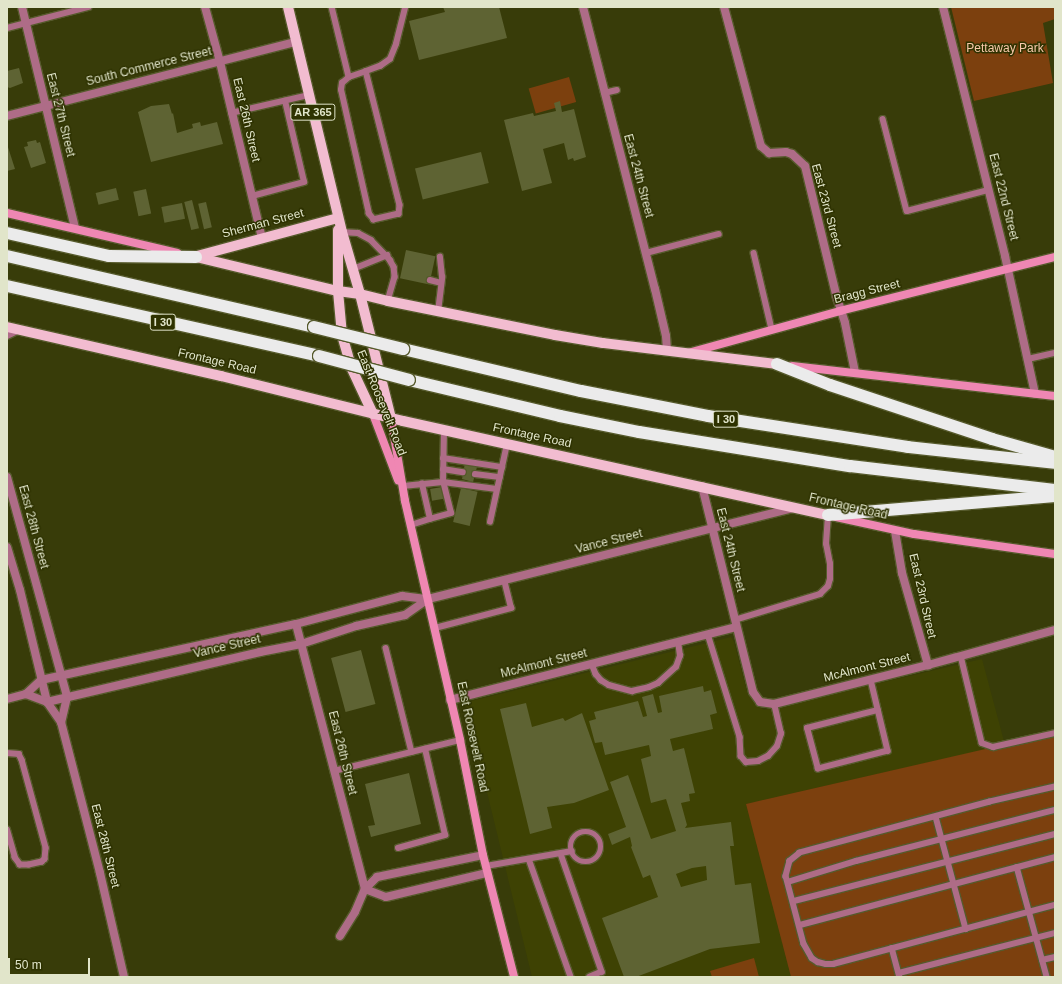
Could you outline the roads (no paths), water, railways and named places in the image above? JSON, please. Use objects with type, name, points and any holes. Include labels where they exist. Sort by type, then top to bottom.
[{"type":"highway","points":[[7,233],[109,256],[196,257]]},
{"type":"highway","name":"I 30","points":[[7,256],[581,391],[708,416],[908,447],[1055,463]]},
{"type":"highway","name":"I 30","points":[[7,286],[319,356],[409,380],[560,416],[647,433],[850,466],[1055,490]]},
{"type":"highway","points":[[777,364],[830,385],[992,440],[1055,458]]},
{"type":"highway","points":[[828,515],[1055,496]]},
{"type":"main road","name":"East Roosevelt Road","points":[[288,7],[338,218],[340,232],[338,291],[341,326],[348,359],[355,380],[373,414],[405,502],[460,740],[483,855],[514,977]]},
{"type":"main road","points":[[7,213],[338,291],[360,294],[388,302],[555,335],[667,351],[1055,396]]},
{"type":"main road","name":"Sherman Street","points":[[196,257],[338,218]]},
{"type":"main road","name":"East Roosevelt Road","points":[[340,232],[360,294],[391,418],[405,502]]},
{"type":"main road","name":"Bragg Street","points":[[686,353],[840,311],[1055,257]]},
{"type":"main road","name":"Frontage Road","points":[[7,327],[221,376],[373,414],[702,486],[895,531],[1055,554]]},
{"type":"street","name":"East 27th Street","points":[[22,7],[75,228]]},
{"type":"street","name":"East 26th Street","points":[[205,7],[220,62],[262,238]]},
{"type":"street","name":"East 24th Street","points":[[583,7],[646,253],[666,336],[667,351]]},
{"type":"street","name":"East 23rd Street","points":[[724,7],[760,146],[769,153],[786,152],[792,154],[805,166],[840,311],[845,323],[855,372]]},
{"type":"street","name":"East 22nd Street","points":[[943,7],[1008,269],[1035,394]]},
{"type":"street","name":"South Commerce Street","points":[[7,116],[296,42]]},
{"type":"street","points":[[7,335],[19,329]]},
{"type":"street","name":"East 28th Street","points":[[7,477],[66,697],[61,722]]},
{"type":"street","name":"East 24th Street","points":[[702,486],[736,623]]},
{"type":"street","name":"Vance Street","points":[[7,699],[26,694],[41,680],[60,675],[296,624],[402,596],[428,599],[794,508]]},
{"type":"street","name":"East 23rd Street","points":[[895,531],[902,573],[928,665]]},
{"type":"street","name":"East 28th Street","points":[[7,547],[20,590],[47,702],[61,722],[100,873],[124,977]]},
{"type":"street","name":"Vance Street","points":[[47,702],[260,652],[301,644],[356,626],[405,615],[428,599]]},
{"type":"street","points":[[736,623],[753,692],[760,702],[774,704]]},
{"type":"street","name":"McAlmont Street","points":[[450,700],[708,634],[736,623]]},
{"type":"street","name":"East 26th Street","points":[[296,624],[365,889]]},
{"type":"street","name":"McAlmont Street","points":[[774,704],[928,665],[1055,630]]},
{"type":"street","points":[[26,694],[47,702]]},
{"type":"street","points":[[340,936],[355,912],[365,889],[377,877],[483,855]]},
{"type":"street","points":[[365,889],[386,896],[487,870]]},
{"type":"lane","points":[[7,28],[88,7]]},
{"type":"lane","points":[[332,7],[349,77]]},
{"type":"lane","points":[[366,71],[400,205],[399,214],[374,220],[369,214],[341,90],[342,83],[349,77],[366,71],[390,59],[396,44],[405,7]]},
{"type":"lane","points":[[604,93],[617,90]]},
{"type":"lane","points":[[232,113],[309,95]]},
{"type":"lane","points":[[252,196],[304,182],[284,101]]},
{"type":"lane","points":[[883,119],[907,211],[988,190]]},
{"type":"lane","points":[[340,232],[358,233],[371,240],[387,255],[398,275],[388,302]]},
{"type":"lane","points":[[646,253],[719,234]]},
{"type":"lane","points":[[754,253],[772,329]]},
{"type":"lane","points":[[353,269],[387,255]]},
{"type":"lane","points":[[438,312],[441,283],[440,257]]},
{"type":"lane","points":[[430,280],[441,283]]},
{"type":"lane","points":[[1028,359],[1055,353]]},
{"type":"lane","points":[[411,525],[451,513],[443,482],[444,430]]},
{"type":"lane","points":[[490,522],[507,444]]},
{"type":"lane","points":[[443,458],[502,467]]},
{"type":"lane","points":[[443,469],[463,472]]},
{"type":"lane","points":[[475,474],[500,478]]},
{"type":"lane","points":[[403,486],[443,482],[497,489]]},
{"type":"lane","points":[[422,484],[430,519]]},
{"type":"lane","points":[[736,623],[820,594],[828,586],[830,579],[830,564],[826,544],[828,515]]},
{"type":"lane","points":[[435,628],[511,608],[504,580]]},
{"type":"lane","points":[[708,634],[740,737],[741,756],[746,762],[758,762],[768,756],[777,746],[781,734],[774,704]]},
{"type":"lane","points":[[592,664],[596,674],[601,680],[609,685],[632,691],[649,687],[658,683],[676,667],[680,656],[678,642]]},
{"type":"lane","points":[[386,648],[412,752]]},
{"type":"lane","points":[[962,656],[982,743],[993,747],[1055,733]]},
{"type":"lane","points":[[871,680],[888,751],[818,768],[807,728],[878,710]]},
{"type":"lane","points":[[334,771],[460,740]]},
{"type":"lane","points":[[398,848],[445,835],[425,748]]},
{"type":"lane","points":[[7,753],[19,754],[22,760],[46,848],[45,859],[42,862],[29,866],[20,865],[15,858],[7,830]]},
{"type":"lane","points":[[1055,787],[800,853],[793,857],[788,866],[786,876],[804,944],[818,962],[826,964],[1055,905]]},
{"type":"lane","points":[[788,882],[856,861],[1055,810]]},
{"type":"lane","points":[[936,817],[966,929]]},
{"type":"lane","points":[[587,832],[596,836],[601,844],[600,854],[593,861],[582,862],[574,856],[572,852],[572,842],[582,833],[587,832]]},
{"type":"lane","points":[[794,902],[1055,834]]},
{"type":"lane","points":[[487,870],[529,859],[572,852]]},
{"type":"lane","points":[[561,854],[602,972],[590,977]]},
{"type":"lane","points":[[800,925],[1055,857]]},
{"type":"lane","points":[[529,859],[570,977]]},
{"type":"lane","points":[[1017,867],[1047,977]]},
{"type":"lane","points":[[892,948],[899,975],[1055,933]]},
{"type":"lane","points":[[1042,960],[1055,957]]},
{"type":"park label","name":"Pettaway Park","points":[[1005,49]]}]
